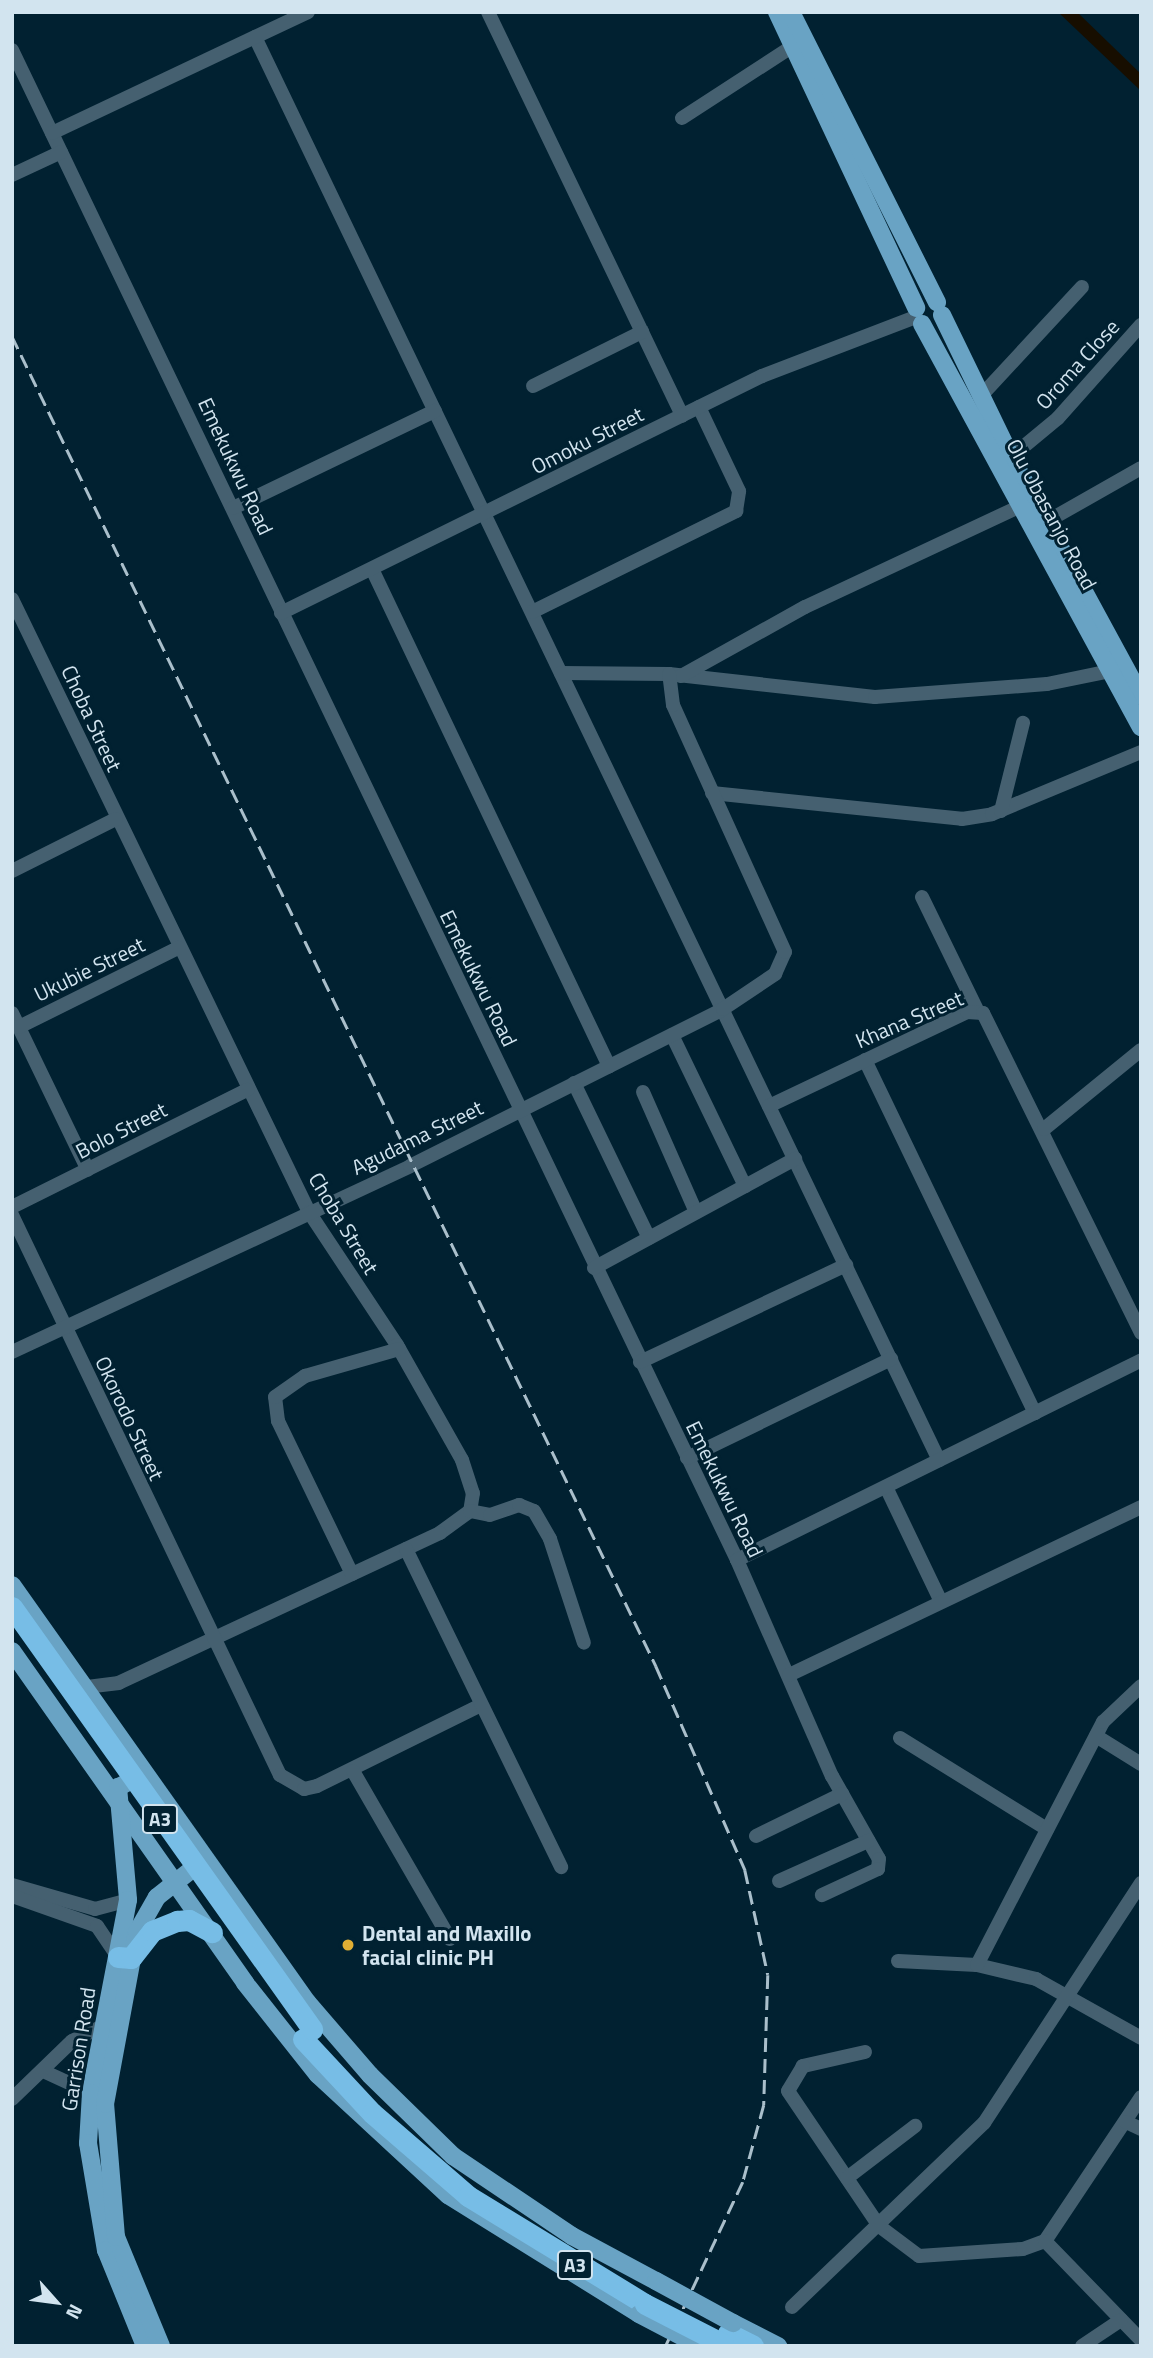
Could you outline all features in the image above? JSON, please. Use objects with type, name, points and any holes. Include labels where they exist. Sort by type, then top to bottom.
[{"type":"highway","name":"A3","points":[[12,1607],[307,2034]]},
{"type":"highway","name":"A3","points":[[12,1630],[307,2034],[372,2113],[468,2196],[648,2298],[753,2346]]},
{"type":"highway","points":[[124,1958],[163,1925],[189,1920],[212,1932]]},
{"type":"main road","name":"Olu Obasanjo Road","points":[[777,12],[918,316],[1141,727]]},
{"type":"main road","name":"Olu Obasanjo Road","points":[[791,12],[940,308],[980,397],[1141,696]]},
{"type":"main road","points":[[918,316],[934,325],[940,308]]},
{"type":"main road","points":[[12,1585],[314,2012],[453,2156],[572,2236],[648,2298],[700,2346]]},
{"type":"main road","points":[[15,1661],[116,1798],[272,2019],[368,2126],[483,2220],[648,2298]]},
{"type":"main road","points":[[116,1798],[125,1778],[147,1774]]},
{"type":"main road","name":"Garrison Road","points":[[116,1798],[128,1900],[122,1933],[124,1958],[104,2104],[105,2157],[127,2276],[161,2346]]},
{"type":"main road","name":"Garrison Road","points":[[145,2346],[114,2280],[97,2218],[88,2143],[91,2093],[103,2026],[124,1958],[144,1917],[175,1882],[206,1859]]},
{"type":"main road","points":[[727,2336],[778,2346]]},
{"type":"street","points":[[488,12],[682,416]]},
{"type":"street","points":[[52,133],[305,13]]},
{"type":"street","points":[[255,37],[940,1460]]},
{"type":"street","points":[[682,118],[793,46]]},
{"type":"street","name":"Emekukwu Road","points":[[12,50],[594,1268],[737,1560],[842,1794],[868,1841],[877,1869],[822,1895]]},
{"type":"street","points":[[12,175],[61,152]]},
{"type":"street","points":[[980,397],[1082,286]]},
{"type":"street","name":"Omoku Street","points":[[281,613],[485,515],[699,407],[818,352],[918,316]]},
{"type":"street","name":"Oroma Close","points":[[1011,457],[1058,418],[1141,325]]},
{"type":"street","points":[[533,386],[642,332]]},
{"type":"street","points":[[532,612],[736,511],[739,491],[699,407]]},
{"type":"street","points":[[233,508],[435,411]]},
{"type":"street","points":[[1046,522],[1141,468]]},
{"type":"street","points":[[675,675],[805,607],[1021,506]]},
{"type":"street","points":[[372,569],[609,1066]]},
{"type":"street","name":"Choba Street","points":[[12,599],[178,948],[309,1212],[399,1349],[462,1460],[473,1493],[470,1511]]},
{"type":"street","points":[[561,673],[675,675],[875,697],[1047,684],[1110,671]]},
{"type":"street","points":[[675,675],[673,705],[712,793],[962,819],[1001,810],[1141,752]]},
{"type":"street","points":[[1001,810],[1023,723]]},
{"type":"street","name":"Agudama Street","points":[[12,1352],[309,1212],[672,1035],[723,1009],[775,974],[786,956],[712,793]]},
{"type":"street","points":[[12,871],[116,819]]},
{"type":"street","points":[[922,897],[978,1012]]},
{"type":"street","name":"Ukubie Street","points":[[16,1020],[178,948]]},
{"type":"street","name":"Khana Street","points":[[769,1106],[865,1060],[978,1012],[995,1026],[1141,1333]]},
{"type":"street","points":[[16,1020],[88,1170]]},
{"type":"street","points":[[672,1035],[745,1186]]},
{"type":"street","points":[[1044,1129],[1141,1050]]},
{"type":"street","points":[[865,1060],[1035,1413]]},
{"type":"street","points":[[573,1083],[649,1238]]},
{"type":"street","name":"Bolo Street","points":[[12,1207],[247,1090]]},
{"type":"street","points":[[643,1092],[696,1212]]},
{"type":"street","points":[[594,1268],[795,1159]]},
{"type":"street","name":"Okorodo Street","points":[[12,1215],[211,1639],[279,1775],[304,1789],[353,1771],[481,1705]]},
{"type":"street","points":[[640,1362],[846,1265]]},
{"type":"street","points":[[352,1574],[278,1421],[275,1397],[305,1376],[399,1349]]},
{"type":"street","points":[[687,1458],[891,1359]]},
{"type":"street","points":[[737,1560],[1141,1360]]},
{"type":"street","points":[[886,1487],[941,1602]]},
{"type":"street","points":[[85,1687],[119,1683],[406,1549],[470,1511],[490,1515],[519,1505],[534,1511],[550,1539],[584,1643]]},
{"type":"street","points":[[789,1675],[1141,1507]]},
{"type":"street","points":[[406,1549],[561,1867]]},
{"type":"street","points":[[104,1713],[119,1683]]},
{"type":"street","points":[[977,1965],[1096,1736],[1115,1705],[1141,1686]]},
{"type":"street","points":[[1096,1736],[1141,1764]]},
{"type":"street","points":[[900,1738],[1047,1829]]},
{"type":"street","points":[[353,1771],[450,1939]]},
{"type":"street","points":[[756,1836],[842,1794]]},
{"type":"street","points":[[779,1881],[868,1841]]},
{"type":"street","points":[[792,2307],[984,2123],[1066,1993],[1141,1883]]},
{"type":"street","points":[[12,1885],[95,1909],[122,1933]]},
{"type":"street","points":[[12,1896],[97,1926],[124,1958]]},
{"type":"street","points":[[95,1909],[128,1900]]},
{"type":"street","points":[[898,1961],[977,1965],[1066,1993],[1141,2038]]},
{"type":"street","points":[[12,2099],[78,2036],[103,2026]]},
{"type":"street","points":[[865,2052],[803,2066],[788,2084],[792,2100],[879,2226],[919,2256],[1023,2249],[1045,2241],[1141,2097]]},
{"type":"street","points":[[43,2071],[91,2093]]},
{"type":"street","points":[[1126,2122],[1141,2129]]},
{"type":"street","points":[[847,2178],[915,2126]]},
{"type":"street","points":[[1045,2241],[1141,2340]]},
{"type":"street","points":[[1082,2346],[1121,2320]]},
{"type":"shaded area","points":[[1058,12],[1077,12],[1141,74],[1141,91]]},
{"type":"railway","points":[[12,336],[656,1666],[745,1870],[768,1975],[764,2105],[743,2182],[666,2346]]},
{"type":"place","name":"Dental and Maxillo facial clinic PH","points":[[348,1945]]}]
